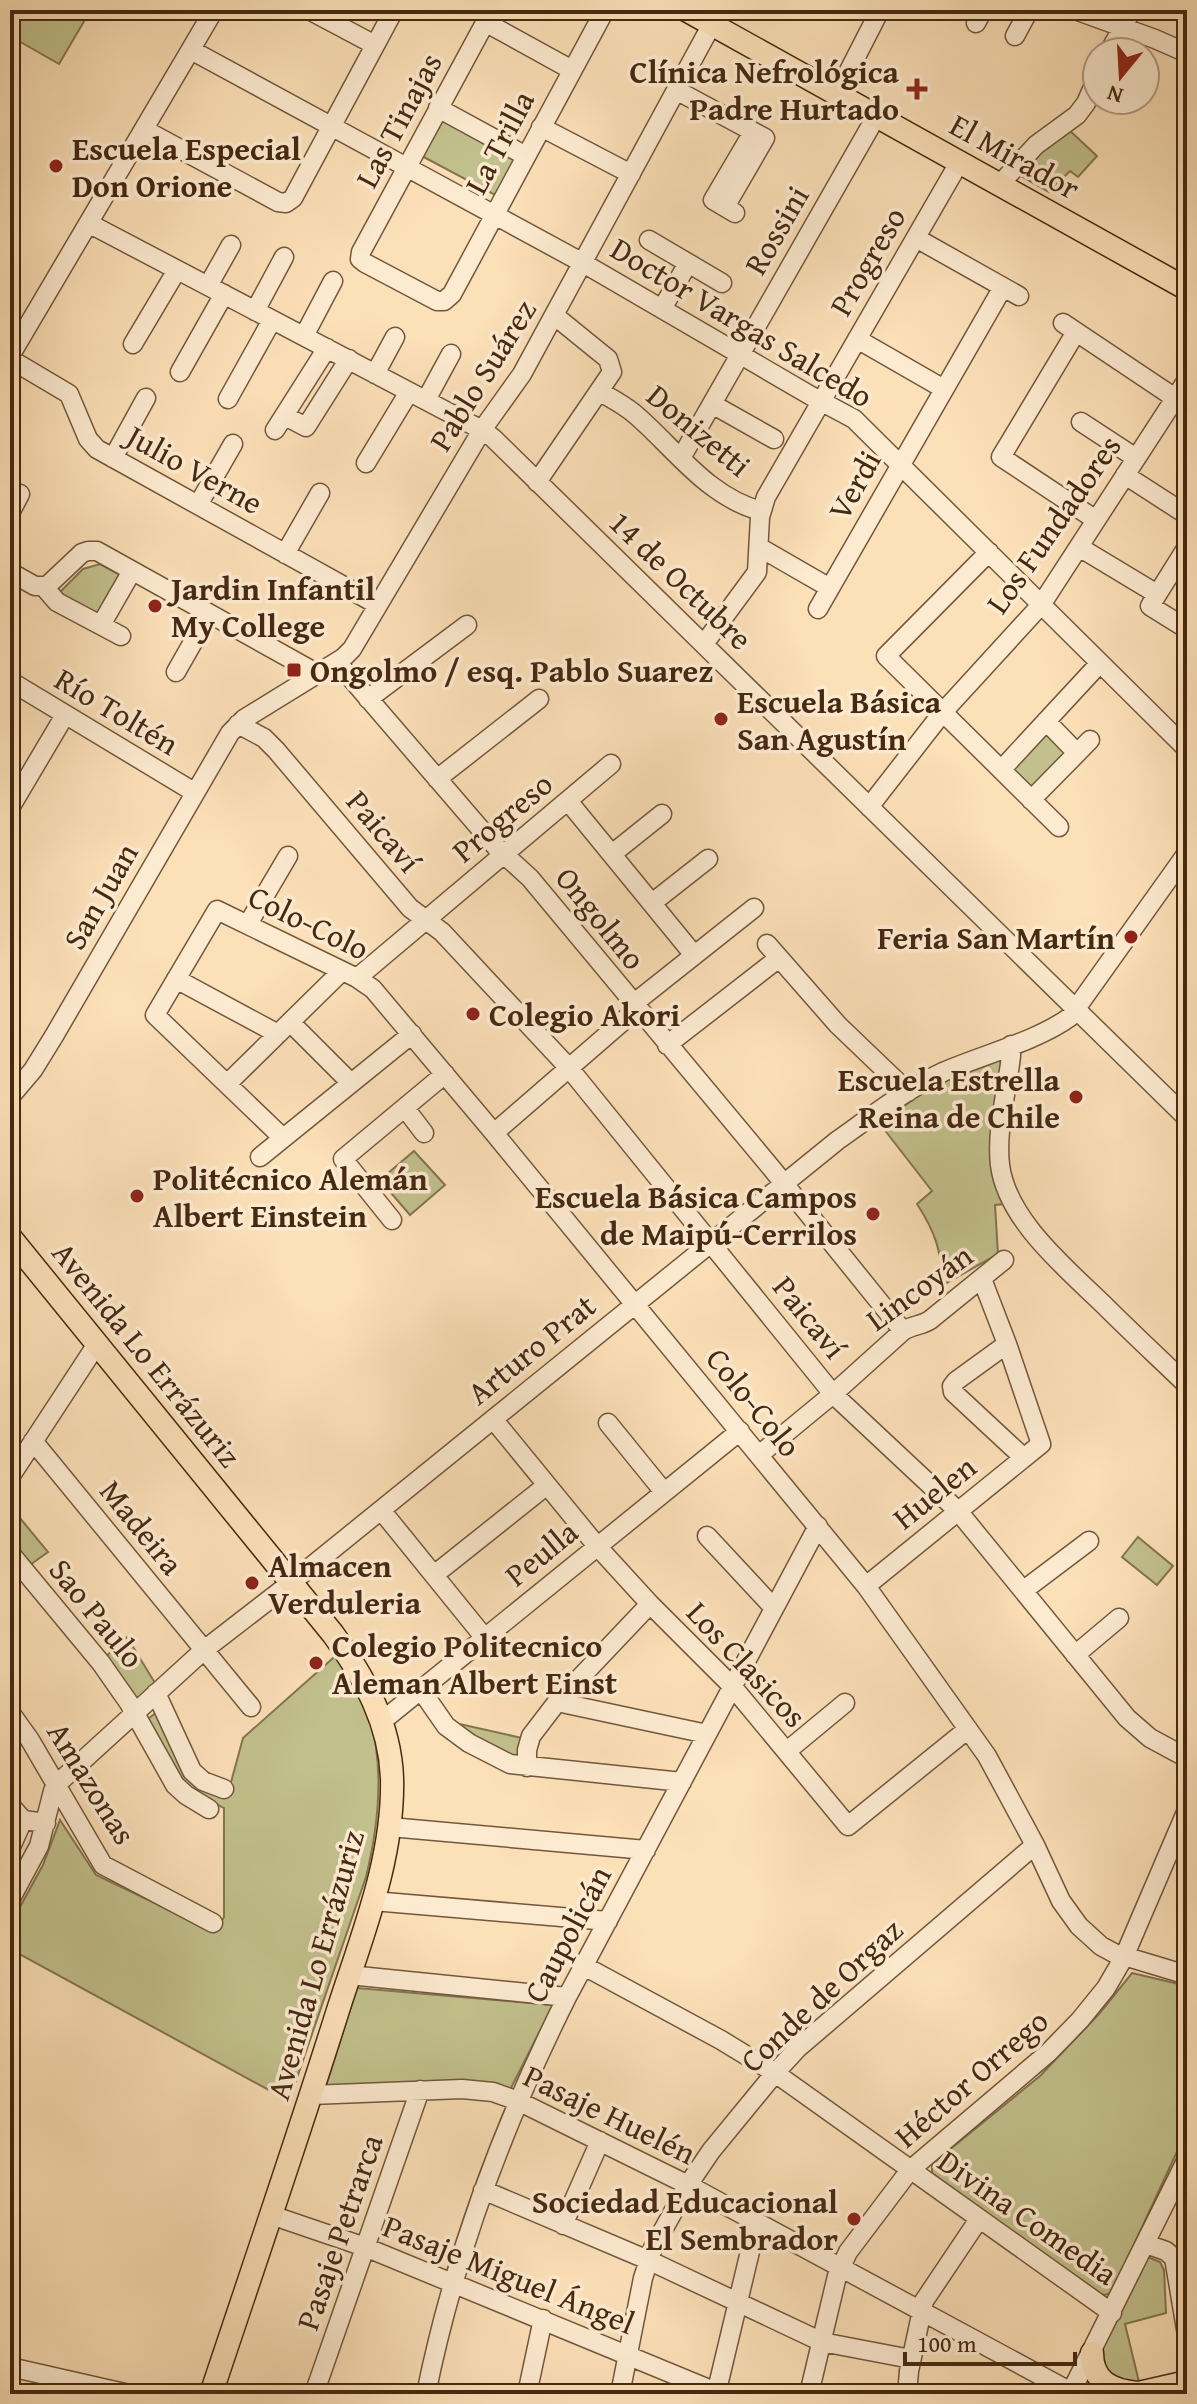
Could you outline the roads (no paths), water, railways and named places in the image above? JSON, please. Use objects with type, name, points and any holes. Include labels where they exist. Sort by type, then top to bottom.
[{"type":"main road","name":"El Mirador","points":[[686,10],[718,17],[837,94],[1187,289]]},
{"type":"main road","name":"Avenida Lo Errázuriz","points":[[10,1237],[292,1582],[357,1668],[381,1722],[392,1776],[390,1827],[373,1901],[211,2394]]},
{"type":"main road","points":[[1092,2353],[1093,2366],[1104,2383],[1116,2389],[1136,2393],[1187,2382]]},
{"type":"street","points":[[10,357],[214,10]]},
{"type":"street","points":[[309,10],[375,45]]},
{"type":"street","points":[[145,130],[278,202],[286,203],[293,198],[394,10]]},
{"type":"street","name":"La Trilla","points":[[444,301],[452,294],[605,10]]},
{"type":"street","points":[[837,94],[880,10]]},
{"type":"street","points":[[1015,36],[1029,10]]},
{"type":"street","points":[[1075,10],[1127,18],[1187,53]]},
{"type":"street","points":[[488,16],[572,70]]},
{"type":"street","name":"Las Tinajas","points":[[444,301],[434,300],[360,259],[361,252],[488,16]]},
{"type":"street","name":"Pablo Suárez","points":[[238,724],[337,662],[352,649],[482,430],[522,374],[718,17]]},
{"type":"street","points":[[1117,36],[1127,18]]},
{"type":"street","name":"Doctor Vargas Salcedo","points":[[191,50],[583,263],[845,413],[862,425],[1187,749]]},
{"type":"street","points":[[676,90],[759,135],[724,207]]},
{"type":"street","points":[[438,108],[526,156]]},
{"type":"street","points":[[1000,184],[1036,145],[1081,110]]},
{"type":"street","name":"Rossini","points":[[681,458],[877,115]]},
{"type":"street","points":[[541,127],[631,174]]},
{"type":"street","name":"Progreso","points":[[704,644],[758,568],[761,511],[766,497],[960,161]]},
{"type":"street","name":"14 de Octubre","points":[[90,224],[482,430],[1187,1118]]},
{"type":"street","name":"Verdi","points":[[818,609],[944,389],[1011,292],[916,238]]},
{"type":"street","points":[[649,240],[722,283]]},
{"type":"street","points":[[180,372],[216,290],[231,245]]},
{"type":"street","points":[[255,311],[284,257]]},
{"type":"street","points":[[662,309],[688,263]]},
{"type":"street","points":[[133,344],[177,270]]},
{"type":"street","points":[[304,336],[333,281]]},
{"type":"street","points":[[537,482],[611,376],[611,363],[555,316]]},
{"type":"street","points":[[228,399],[272,320]]},
{"type":"street","points":[[1096,520],[1001,457],[1069,328],[1178,404]]},
{"type":"street","points":[[375,374],[395,337]]},
{"type":"street","points":[[857,339],[944,389]]},
{"type":"street","points":[[327,348],[280,423],[306,427],[349,359]]},
{"type":"street","points":[[366,463],[451,354]]},
{"type":"street","name":"Julio Verne","points":[[10,357],[64,389],[91,443],[113,458],[378,605]]},
{"type":"street","name":"Los Fundadores","points":[[869,807],[943,712],[1041,605],[1136,458],[1178,404],[1187,380]]},
{"type":"street","name":"Donizetti","points":[[600,392],[633,412],[711,486],[761,511]]},
{"type":"street","points":[[113,458],[146,398]]},
{"type":"street","points":[[712,404],[774,439]]},
{"type":"street","points":[[1081,422],[1136,458]]},
{"type":"street","points":[[198,505],[233,444]]},
{"type":"street","points":[[1125,475],[1187,515]]},
{"type":"street","points":[[285,554],[320,493]]},
{"type":"street","points":[[10,513],[20,494]]},
{"type":"street","points":[[759,547],[830,588]]},
{"type":"street","points":[[1079,547],[1157,594]]},
{"type":"street","points":[[1187,547],[1182,566],[1150,606],[1187,629]]},
{"type":"street","points":[[10,572],[35,586],[44,587],[80,556],[88,551],[97,551],[318,674]]},
{"type":"street","points":[[989,552],[886,656],[1059,827]]},
{"type":"street","points":[[101,625],[132,571]]},
{"type":"street","points":[[44,587],[53,599],[121,636]]},
{"type":"street","points":[[176,672],[209,614]]},
{"type":"street","points":[[368,699],[467,625]]},
{"type":"street","name":"Ongolmo","points":[[337,662],[504,854],[530,878],[903,1331]]},
{"type":"street","points":[[1001,770],[1100,663]]},
{"type":"street","name":"Río Toltén","points":[[10,681],[194,792]]},
{"type":"street","points":[[437,779],[539,699]]},
{"type":"street","points":[[10,808],[65,715]]},
{"type":"street","points":[[1031,800],[1084,747],[1046,721]]},
{"type":"street","name":"San Juan","points":[[10,1097],[33,1070],[54,1036],[225,739],[238,724]]},
{"type":"street","name":"Paicaví","points":[[238,724],[264,738],[276,750],[410,908],[442,932],[569,1068],[833,1394],[958,1511],[1117,1707],[1160,1745],[1187,1758]]},
{"type":"street","name":"Progreso","points":[[227,1084],[284,1028],[350,974],[426,920],[611,764]]},
{"type":"street","points":[[568,801],[694,955]]},
{"type":"street","points":[[612,854],[662,814]]},
{"type":"street","points":[[1076,1010],[1187,853]]},
{"type":"street","points":[[248,924],[288,856]]},
{"type":"street","points":[[652,903],[708,859]]},
{"type":"street","points":[[494,1133],[694,955],[754,908]]},
{"type":"street","name":"Colo-Colo","points":[[176,979],[217,910],[350,974],[373,989],[866,1586],[996,1770],[1061,1901],[1079,1926],[1101,1946],[1124,1957],[1187,1975]]},
{"type":"street","points":[[667,1045],[773,951],[838,1025],[908,1092]]},
{"type":"street","points":[[283,1138],[155,1015],[176,979],[284,1028],[351,1083]]},
{"type":"street","name":"Arturo Prat","points":[[57,1784],[204,1650],[838,1140],[908,1092],[946,1071],[1058,1024],[1076,1010]]},
{"type":"street","points":[[260,1157],[412,1034]]},
{"type":"street","points":[[1011,1045],[1000,1141],[1000,1165],[1007,1191],[1045,1247],[1187,1385]]},
{"type":"street","points":[[392,1220],[343,1159],[445,1074]]},
{"type":"street","points":[[405,1108],[424,1133]]},
{"type":"street","name":"Lincoyán","points":[[759,1455],[903,1331],[925,1323],[1004,1260]]},
{"type":"street","points":[[982,1279],[1007,1344],[956,1381],[952,1386],[953,1392],[1024,1458]]},
{"type":"street","points":[[10,1477],[97,1344]]},
{"type":"street","name":"Huelen","points":[[866,1586],[1041,1444],[1007,1344]]},
{"type":"street","name":"Los Clasicos","points":[[493,1419],[597,1546],[732,1686],[848,1826],[968,1729]]},
{"type":"street","points":[[608,1423],[664,1492]]},
{"type":"street","name":"Peulla","points":[[381,1722],[740,1431]]},
{"type":"street","name":"Madeira","points":[[33,1441],[251,1707]]},
{"type":"street","points":[[434,1575],[547,1485]]},
{"type":"street","points":[[381,1510],[484,1637]]},
{"type":"street","name":"Caupolicán","points":[[426,2394],[453,2282],[483,2190],[518,2101],[567,1997],[818,1526]]},
{"type":"street","points":[[707,1536],[774,1608]]},
{"type":"street","points":[[1024,1590],[1089,1541]]},
{"type":"street","name":"Sao Paulo","points":[[10,1553],[101,1663],[134,1712],[169,1776],[186,1795],[209,1809]]},
{"type":"street","points":[[527,1767],[531,1736],[557,1702],[650,1604]]},
{"type":"street","points":[[1075,1655],[1119,1618]]},
{"type":"street","points":[[421,1690],[446,1726],[510,1764],[682,1782]]},
{"type":"street","points":[[156,1693],[192,1771],[203,1781],[224,1789]]},
{"type":"street","points":[[557,1702],[707,1734]]},
{"type":"street","points":[[787,1751],[845,1703]]},
{"type":"street","name":"Amazonas","points":[[10,1712],[57,1784],[103,1865],[213,1923]]},
{"type":"street","points":[[10,1900],[33,1859],[57,1784]]},
{"type":"street","points":[[10,1805],[23,1820],[46,1823]]},
{"type":"street","name":"Héctor Orrego","points":[[809,2394],[840,2268],[853,2245],[910,2170],[1062,2040],[1106,1988],[1124,1957],[1187,1810]]},
{"type":"street","points":[[10,1849],[23,1820]]},
{"type":"street","points":[[390,1827],[646,1850]]},
{"type":"street","name":"Conde de Orgaz","points":[[620,2394],[648,2260],[688,2185],[711,2151],[775,2073],[813,2034],[1035,1845]]},
{"type":"street","points":[[373,1901],[608,1921]]},
{"type":"street","name":"Divina Comedia","points":[[584,1966],[775,2073],[1112,2313]]},
{"type":"street","points":[[349,1975],[567,1997]]},
{"type":"street","name":"Pasaje Petrarca","points":[[314,2394],[420,2090]]},
{"type":"street","name":"Pasaje Huelén","points":[[311,2095],[478,2090],[518,2101],[688,2185],[1071,2393]]},
{"type":"street","points":[[563,2225],[600,2141]]},
{"type":"street","points":[[1071,2393],[1187,2159]]},
{"type":"street","points":[[483,2190],[648,2260],[822,2342],[911,2359]]},
{"type":"street","name":"Pasaje Miguel Ángel","points":[[271,2215],[365,2247],[453,2282],[718,2393]]},
{"type":"street","points":[[907,2394],[911,2359],[926,2297],[979,2219]]},
{"type":"street","points":[[718,2393],[757,2222]]},
{"type":"street","points":[[1146,2244],[1166,2251],[1174,2258],[1187,2335]]},
{"type":"street","points":[[527,2394],[543,2319]]},
{"type":"street","points":[[10,2367],[129,2394]]},
{"type":"place","name":"Clínica Nefrológica Padre Hurtado","points":[[917,89]]},
{"type":"place","name":"Escuela Especial Don Orione","points":[[56,166]]},
{"type":"place","name":"Jardin Infantil My College","points":[[155,606]]},
{"type":"place","name":"Ongolmo / esq. Pablo Suarez","points":[[294,670]]},
{"type":"place","name":"Escuela Básica San Agustín","points":[[721,719]]},
{"type":"place","name":"Feria San Martín","points":[[1131,937]]},
{"type":"place","name":"Colegio Akori","points":[[473,1014]]},
{"type":"place","name":"Escuela Estrella Reina de Chile","points":[[1076,1097]]},
{"type":"place","name":"Politécnico Alemán Albert Einstein","points":[[137,1196]]},
{"type":"place","name":"Escuela Básica Campos de Maipú-Cerrilos","points":[[873,1214]]},
{"type":"place","name":"Almacen Verduleria","points":[[252,1583]]},
{"type":"place","name":"Colegio Politecnico Aleman Albert Einst","points":[[316,1663]]},
{"type":"place","name":"Sociedad Educacional El Sembrador","points":[[854,2219]]}]
